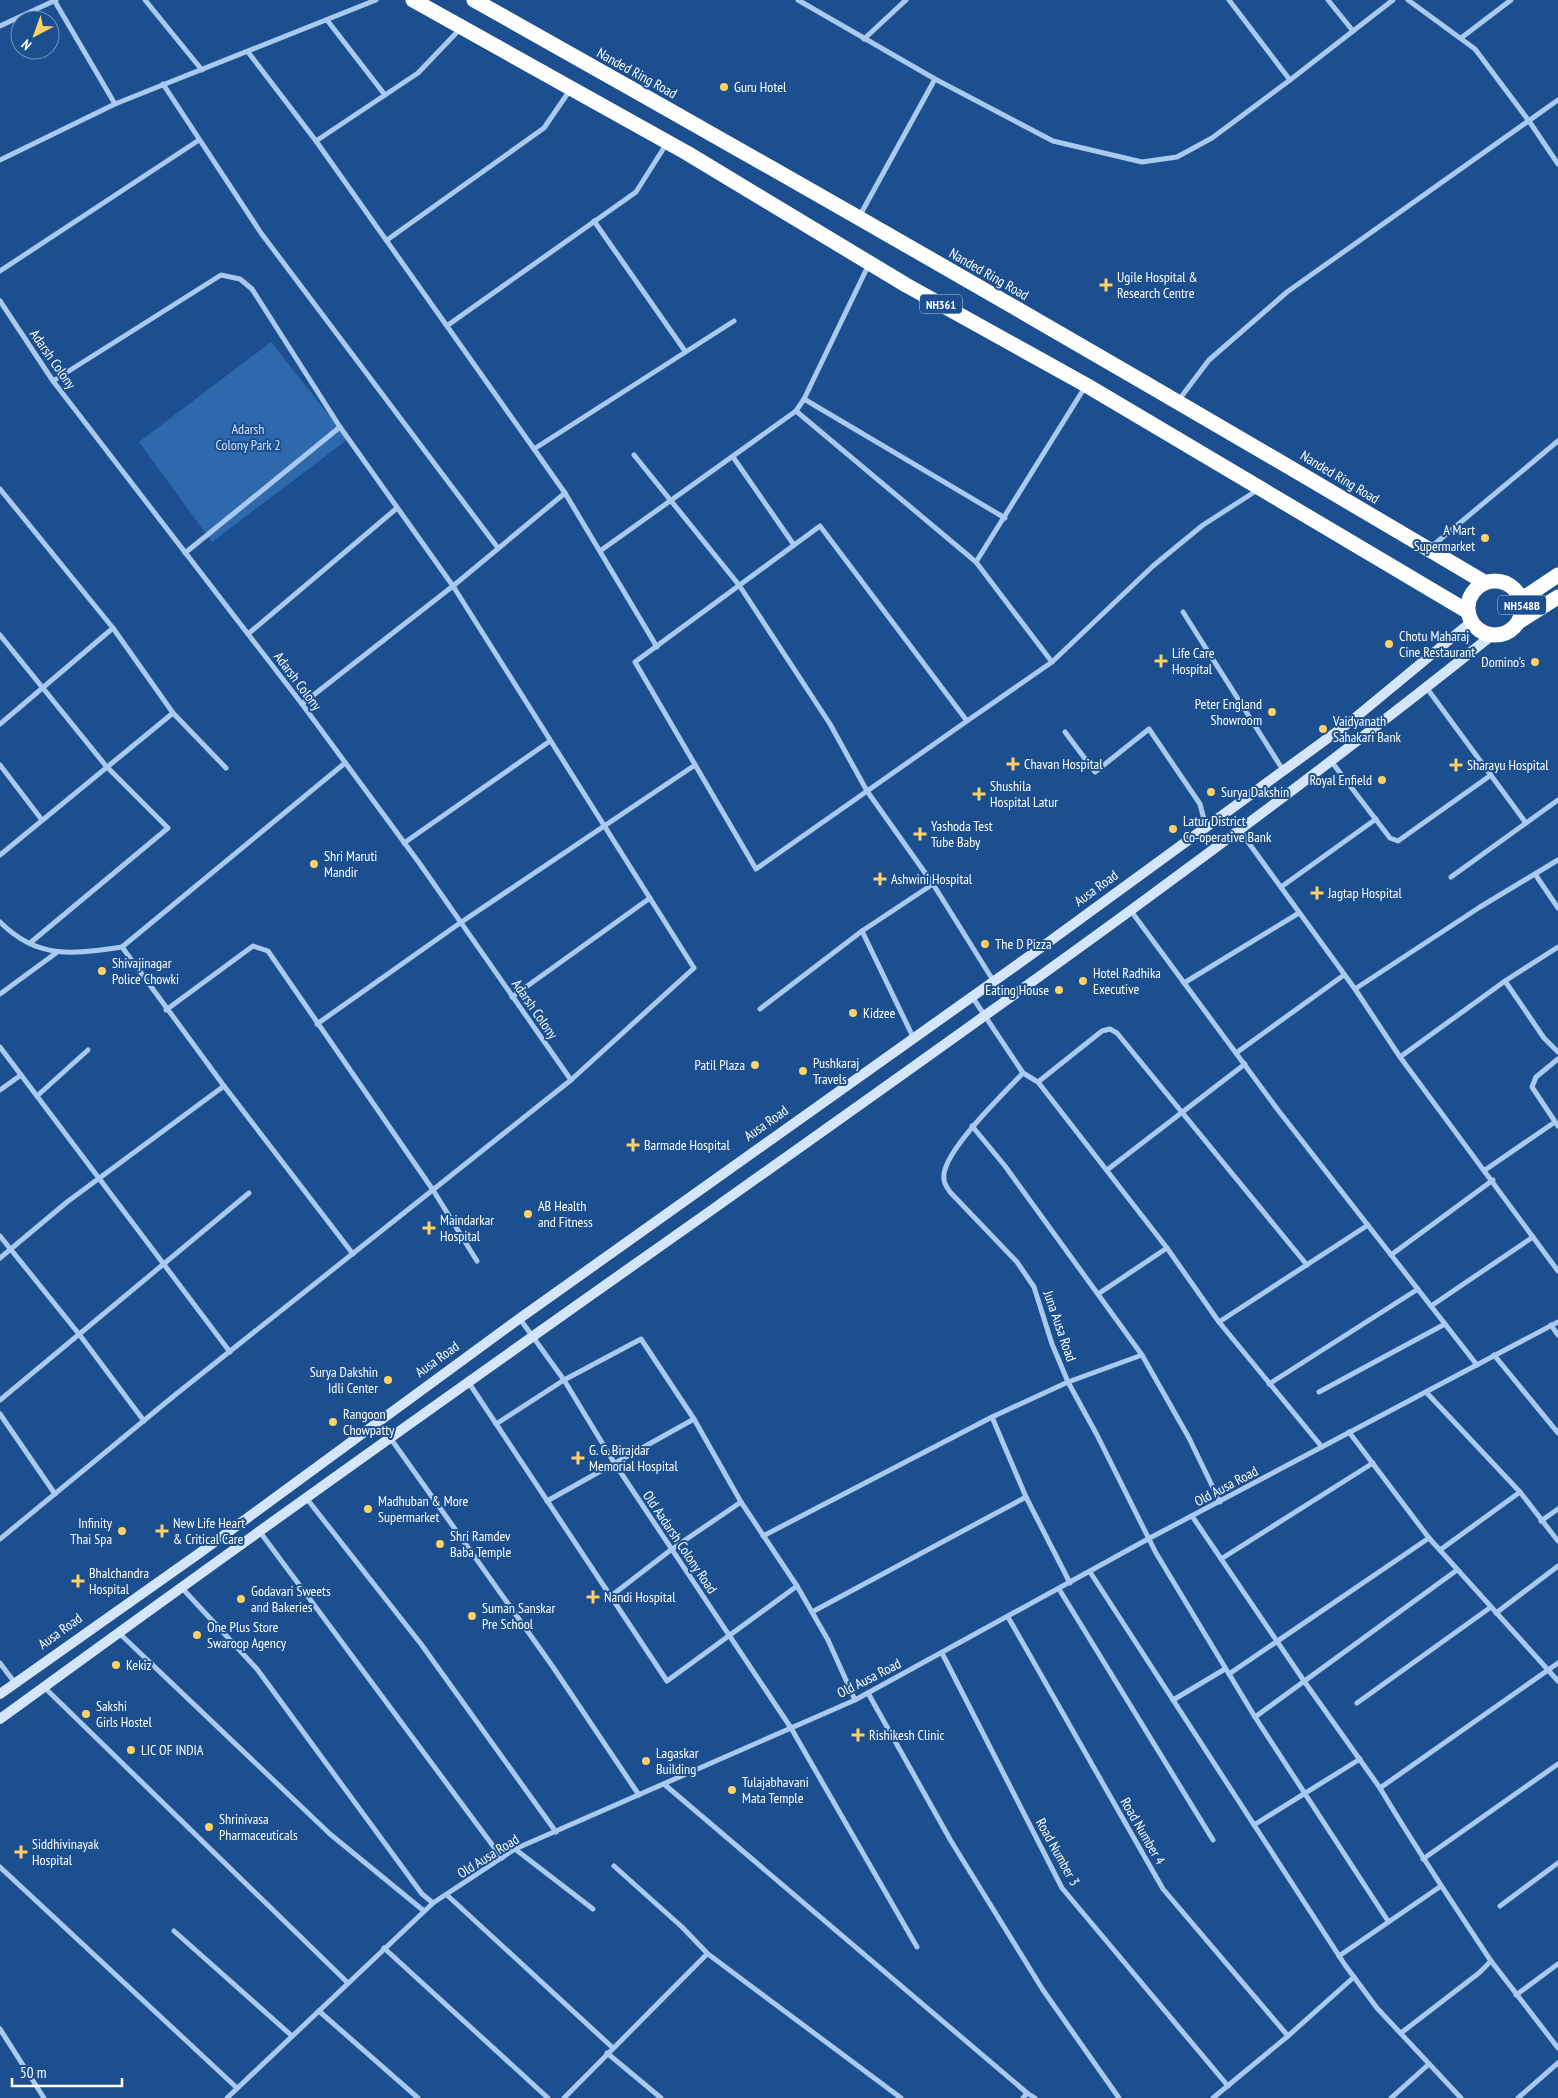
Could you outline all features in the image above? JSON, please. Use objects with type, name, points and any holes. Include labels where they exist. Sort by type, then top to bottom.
[{"type":"highway","name":"NH361","points":[[413,0],[667,143],[870,263],[1086,385],[1469,617]]},
{"type":"highway","name":"Nanded Ring Road","points":[[474,0],[1178,401],[1484,582]]},
{"type":"highway","points":[[1522,599],[1558,575]]},
{"type":"highway","name":"NH548B","points":[[1469,617],[1469,599],[1474,589],[1484,582],[1495,580],[1506,582],[1522,599],[1523,610],[1520,621],[1513,630],[1502,635],[1491,636]]},
{"type":"highway","points":[[1520,621],[1558,596]]},
{"type":"highway","points":[[1469,617],[1480,631],[1491,636]]},
{"type":"main road","name":"Ausa Road","points":[[0,1694],[201,1552],[519,1318],[915,1040],[1206,828],[1350,722],[1469,617]]},
{"type":"main road","points":[[0,1719],[118,1632],[391,1439],[531,1337],[984,1017],[1240,831],[1491,636]]},
{"type":"street","points":[[0,26],[55,0],[115,104]]},
{"type":"street","points":[[145,0],[202,70]]},
{"type":"street","points":[[0,160],[115,104],[376,0]]},
{"type":"street","points":[[798,0],[934,79],[1053,141],[1142,162],[1176,157],[1212,138],[1393,0]]},
{"type":"street","points":[[864,39],[906,0]]},
{"type":"street","points":[[1229,0],[1290,80]]},
{"type":"street","points":[[1328,0],[1353,31]]},
{"type":"street","points":[[1408,0],[1475,50],[1529,121],[1558,164]]},
{"type":"street","points":[[1461,38],[1511,0]]},
{"type":"street","points":[[327,20],[385,95]]},
{"type":"street","points":[[316,141],[418,73],[461,28]]},
{"type":"street","points":[[248,52],[316,141],[448,325],[565,493],[657,647]]},
{"type":"street","points":[[859,218],[934,79]]},
{"type":"street","points":[[163,84],[198,140],[261,233],[498,548]]},
{"type":"street","points":[[387,240],[544,128],[570,89]]},
{"type":"street","points":[[1178,401],[1209,360],[1286,292],[1558,100]]},
{"type":"street","points":[[0,271],[198,140]]},
{"type":"street","points":[[448,325],[636,192],[667,143]]},
{"type":"street","points":[[594,222],[685,351]]},
{"type":"street","points":[[600,551],[796,411],[804,399],[870,263]]},
{"type":"street","points":[[0,1539],[144,1421],[571,1080],[694,968],[453,586],[340,428],[252,289],[240,279],[221,275],[53,381]]},
{"type":"street","name":"Adarsh Colony","points":[[0,301],[53,381],[302,704],[404,843],[571,1080]]},
{"type":"street","points":[[534,449],[734,321]]},
{"type":"street","points":[[976,562],[1086,385]]},
{"type":"street","points":[[804,399],[1005,518]]},
{"type":"street","points":[[796,411],[976,562],[1052,662]]},
{"type":"street","points":[[185,552],[340,428]]},
{"type":"street","points":[[1428,549],[1558,441]]},
{"type":"street","points":[[634,455],[740,585],[830,724],[867,791],[933,884],[1006,1001]]},
{"type":"street","points":[[733,457],[794,545]]},
{"type":"street","points":[[0,489],[112,628],[173,713],[226,768]]},
{"type":"street","points":[[967,721],[820,526],[635,662],[756,869],[1052,662],[1153,566],[1203,525],[1260,489]]},
{"type":"street","points":[[302,704],[453,586],[565,493]]},
{"type":"street","points":[[248,634],[397,508]]},
{"type":"street","points":[[1183,612],[1284,770]]},
{"type":"street","points":[[0,724],[112,628]]},
{"type":"street","points":[[0,635],[106,766],[168,828],[30,943]]},
{"type":"street","points":[[1426,687],[1526,823]]},
{"type":"street","points":[[0,856],[106,766],[173,713]]},
{"type":"street","points":[[1065,732],[1095,772],[1149,729],[1200,804],[1206,828]]},
{"type":"street","points":[[404,843],[550,741]]},
{"type":"street","points":[[1331,761],[1394,841],[1403,840],[1491,775]]},
{"type":"street","points":[[0,922],[8,930],[30,943],[56,953],[75,953],[122,947],[345,763]]},
{"type":"street","points":[[0,765],[42,820]]},
{"type":"street","points":[[317,1024],[460,923],[695,765]]},
{"type":"street","points":[[1451,877],[1558,800]]},
{"type":"street","points":[[1280,887],[1376,819]]},
{"type":"street","points":[[1240,831],[1344,975],[1400,1057],[1558,1271]]},
{"type":"street","points":[[1354,990],[1480,907],[1558,860]]},
{"type":"street","points":[[1535,874],[1558,908]]},
{"type":"street","points":[[760,1009],[862,931],[933,884]]},
{"type":"street","points":[[512,997],[650,898]]},
{"type":"street","points":[[1131,910],[1236,1053],[1477,1365]]},
{"type":"street","points":[[1184,983],[1299,913]]},
{"type":"street","points":[[862,931],[915,1040]]},
{"type":"street","points":[[166,1010],[253,946],[268,950],[317,1024],[433,1190],[477,1261]]},
{"type":"street","points":[[122,947],[166,1010],[353,1254]]},
{"type":"street","points":[[1400,1057],[1505,981],[1558,947]]},
{"type":"street","points":[[0,994],[56,953]]},
{"type":"street","points":[[1236,1053],[1344,975]]},
{"type":"street","points":[[1505,981],[1544,1038],[1558,1052]]},
{"type":"street","points":[[972,998],[1023,1073],[1038,1082],[1167,1248],[1219,1322],[1322,1448]]},
{"type":"street","points":[[1038,1082],[1102,1031],[1110,1030],[1124,1039],[1307,1265]]},
{"type":"street","points":[[0,1047],[230,1352]]},
{"type":"street","points":[[36,1096],[88,1050]]},
{"type":"street","points":[[1555,1122],[1532,1087],[1536,1077],[1558,1059]]},
{"type":"street","points":[[1107,1170],[1181,1111],[1245,1064]]},
{"type":"street","name":"Juna Ausa Road","points":[[1023,1073],[972,1126],[949,1161],[944,1172],[944,1182],[950,1192],[1017,1262],[1034,1287],[1052,1344],[1068,1382],[1097,1435],[1148,1539],[1255,1717],[1388,1921]]},
{"type":"street","points":[[0,1090],[21,1075]]},
{"type":"street","points":[[0,1258],[99,1178],[224,1086]]},
{"type":"street","points":[[1485,1170],[1555,1122],[1558,1113]]},
{"type":"street","points":[[972,1126],[1006,1166],[1142,1355],[1189,1438],[1220,1502]]},
{"type":"street","points":[[1391,1255],[1492,1180]]},
{"type":"street","points":[[0,1400],[249,1193]]},
{"type":"street","points":[[1219,1322],[1368,1225]]},
{"type":"street","points":[[0,1236],[79,1334],[144,1421]]},
{"type":"street","points":[[1431,1306],[1533,1237]]},
{"type":"street","points":[[1098,1294],[1167,1248]]},
{"type":"street","points":[[1269,1384],[1418,1289]]},
{"type":"street","name":"Old Aadarsh Colony Road","points":[[519,1318],[564,1380],[615,1464],[791,1728],[917,1947]]},
{"type":"street","name":"Old Ausa Road","points":[[227,2098],[433,1903],[515,1850],[855,1700],[1148,1539],[1558,1322]]},
{"type":"street","points":[[1319,1392],[1445,1324]]},
{"type":"street","points":[[1551,1326],[1558,1335]]},
{"type":"street","points":[[496,1424],[564,1380],[641,1339],[694,1420],[741,1502],[798,1586],[828,1640],[855,1700]]},
{"type":"street","points":[[763,1536],[992,1417],[1068,1382],[1142,1355]]},
{"type":"street","points":[[1494,1356],[1558,1433]]},
{"type":"street","points":[[469,1383],[667,1680],[798,1586]]},
{"type":"street","points":[[1426,1392],[1520,1492],[1558,1541]]},
{"type":"street","points":[[0,1414],[55,1494]]},
{"type":"street","points":[[992,1417],[1026,1498],[1070,1583]]},
{"type":"street","points":[[548,1501],[694,1420]]},
{"type":"street","points":[[1349,1432],[1428,1538],[1558,1681]]},
{"type":"street","points":[[391,1439],[553,1667],[639,1795]]},
{"type":"street","points":[[1221,1559],[1373,1463]]},
{"type":"street","points":[[1440,1550],[1520,1492]]},
{"type":"street","points":[[812,1612],[1026,1498]]},
{"type":"street","points":[[307,1499],[421,1644],[556,1832]]},
{"type":"street","points":[[610,1596],[672,1549],[741,1502]]},
{"type":"street","points":[[1541,1521],[1558,1509]]},
{"type":"street","points":[[1192,1516],[1304,1681],[1380,1788],[1423,1859],[1453,1901],[1491,1961],[1558,2048]]},
{"type":"street","points":[[260,1532],[502,1858]]},
{"type":"street","points":[[1228,1674],[1428,1538]]},
{"type":"street","points":[[1496,1613],[1558,1566]]},
{"type":"street","points":[[1255,1717],[1458,1570]]},
{"type":"street","points":[[1090,1572],[1339,1956],[1377,2008],[1461,2098]]},
{"type":"street","points":[[182,1588],[257,1668],[422,1894],[433,1903]]},
{"type":"street","points":[[1060,1589],[1213,1840]]},
{"type":"street","points":[[1357,1703],[1492,1607]]},
{"type":"street","name":"Road Number 4","points":[[1008,1617],[1163,1889],[1288,2036]]},
{"type":"street","points":[[118,1632],[330,1834],[424,1911]]},
{"type":"street","name":"Road Number 3","points":[[942,1652],[1062,1888],[1228,2086]]},
{"type":"street","points":[[0,1663],[15,1683]]},
{"type":"street","points":[[1380,1788],[1558,1663]]},
{"type":"street","points":[[1173,1700],[1225,1669]]},
{"type":"street","points":[[44,1686],[348,1983]]},
{"type":"street","points":[[868,1693],[951,1841],[1038,1982],[1119,2098]]},
{"type":"street","points":[[1254,1825],[1360,1759]]},
{"type":"street","points":[[1423,1859],[1558,1764]]},
{"type":"street","points":[[664,1784],[1025,2096],[1035,2098]]},
{"type":"street","points":[[515,1850],[593,1909]]},
{"type":"street","points":[[1500,1906],[1558,1863]]},
{"type":"street","points":[[614,1866],[682,1927],[707,1954],[901,2098]]},
{"type":"street","points":[[0,1867],[237,2088]]},
{"type":"street","points":[[1339,1956],[1441,1886]]},
{"type":"street","points":[[446,1895],[613,2048]]},
{"type":"street","points":[[174,1931],[292,2036]]},
{"type":"street","points":[[384,1948],[548,2098]]},
{"type":"street","points":[[564,2098],[707,1954]]},
{"type":"street","points":[[1401,2033],[1479,1973],[1491,1961]]},
{"type":"street","points":[[1516,1995],[1558,1964]]},
{"type":"street","points":[[1213,2098],[1288,2036],[1354,1977]]},
{"type":"street","points":[[319,2011],[418,2098]]},
{"type":"street","points":[[0,2029],[44,2098]]},
{"type":"street","points":[[607,2053],[661,2098]]},
{"type":"street","points":[[1518,2098],[1558,2063]]},
{"type":"street","points":[[1391,2098],[1429,2064]]},
{"type":"green space","name":"Adarsh Colony Park 2","points":[[271,342],[348,439],[212,542],[139,442]]},
{"type":"place","name":"Guru Hotel","points":[[724,87]]},
{"type":"place","name":"Ugile Hospital & Research Centre","points":[[1106,285]]},
{"type":"place","name":"A Mart Supermarket","points":[[1485,538]]},
{"type":"place","name":"Chotu Maharaj Cine Restaurant","points":[[1389,644]]},
{"type":"place","name":"Life Care Hospital","points":[[1161,661]]},
{"type":"place","name":"Domino's","points":[[1535,662]]},
{"type":"place","name":"Peter England Showroom","points":[[1272,712]]},
{"type":"place","name":"Vaidyanath Sahakari Bank","points":[[1323,729]]},
{"type":"place","name":"Chavan Hospital","points":[[1013,764]]},
{"type":"place","name":"Sharayu Hospital","points":[[1456,765]]},
{"type":"place","name":"Royal Enfield","points":[[1382,780]]},
{"type":"place","name":"Surya Dakshin","points":[[1211,792]]},
{"type":"place","name":"Shushila Hospital Latur","points":[[979,794]]},
{"type":"place","name":"Latur District Co-operative Bank","points":[[1173,829]]},
{"type":"place","name":"Yashoda Test Tube Baby","points":[[920,834]]},
{"type":"place","name":"Shri Maruti Mandir","points":[[314,864]]},
{"type":"place","name":"Ashwini Hospital","points":[[880,879]]},
{"type":"place","name":"Jagtap Hospital","points":[[1317,893]]},
{"type":"place","name":"The D Pizza","points":[[985,944]]},
{"type":"place","name":"Shivajinagar Police Chowki","points":[[102,971]]},
{"type":"place","name":"Hotel Radhika Executive","points":[[1083,981]]},
{"type":"place","name":"Eating House","points":[[1059,990]]},
{"type":"place","name":"Kidzee","points":[[853,1013]]},
{"type":"place","name":"Patil Plaza","points":[[755,1065]]},
{"type":"place","name":"Pushkaraj Travels","points":[[803,1071]]},
{"type":"place","name":"Barmade Hospital","points":[[633,1145]]},
{"type":"place","name":"AB Health and Fitness","points":[[528,1214]]},
{"type":"place","name":"Maindarkar Hospital","points":[[429,1228]]},
{"type":"place","name":"Surya Dakshin Idli Center","points":[[388,1380]]},
{"type":"place","name":"Rangoon Chowpatty","points":[[333,1422]]},
{"type":"place","name":"G. G. Birajdar Memorial Hospital","points":[[578,1458]]},
{"type":"place","name":"Madhuban & More Supermarket","points":[[368,1509]]},
{"type":"place","name":"Infinity Thai Spa","points":[[122,1531]]},
{"type":"place","name":"New Life Heart & Critical Care","points":[[162,1531]]},
{"type":"place","name":"Shri Ramdev Baba Temple","points":[[440,1544]]},
{"type":"place","name":"Bhalchandra Hospital","points":[[78,1581]]},
{"type":"place","name":"Nandi Hospital","points":[[593,1597]]},
{"type":"place","name":"Godavari Sweets and Bakeries","points":[[241,1599]]},
{"type":"place","name":"Suman Sanskar Pre School","points":[[472,1616]]},
{"type":"place","name":"One Plus Store Swaroop Agency","points":[[197,1635]]},
{"type":"place","name":"Kekiz","points":[[116,1665]]},
{"type":"place","name":"Sakshi Girls Hostel","points":[[86,1714]]},
{"type":"place","name":"Rishikesh Clinic","points":[[858,1735]]},
{"type":"place","name":"LIC OF INDIA","points":[[131,1750]]},
{"type":"place","name":"Lagaskar Building","points":[[646,1761]]},
{"type":"place","name":"Tulajabhavani Mata Temple","points":[[732,1790]]},
{"type":"place","name":"Shrinivasa Pharmaceuticals","points":[[209,1827]]},
{"type":"place","name":"Siddhivinayak Hospital","points":[[21,1852]]}]
